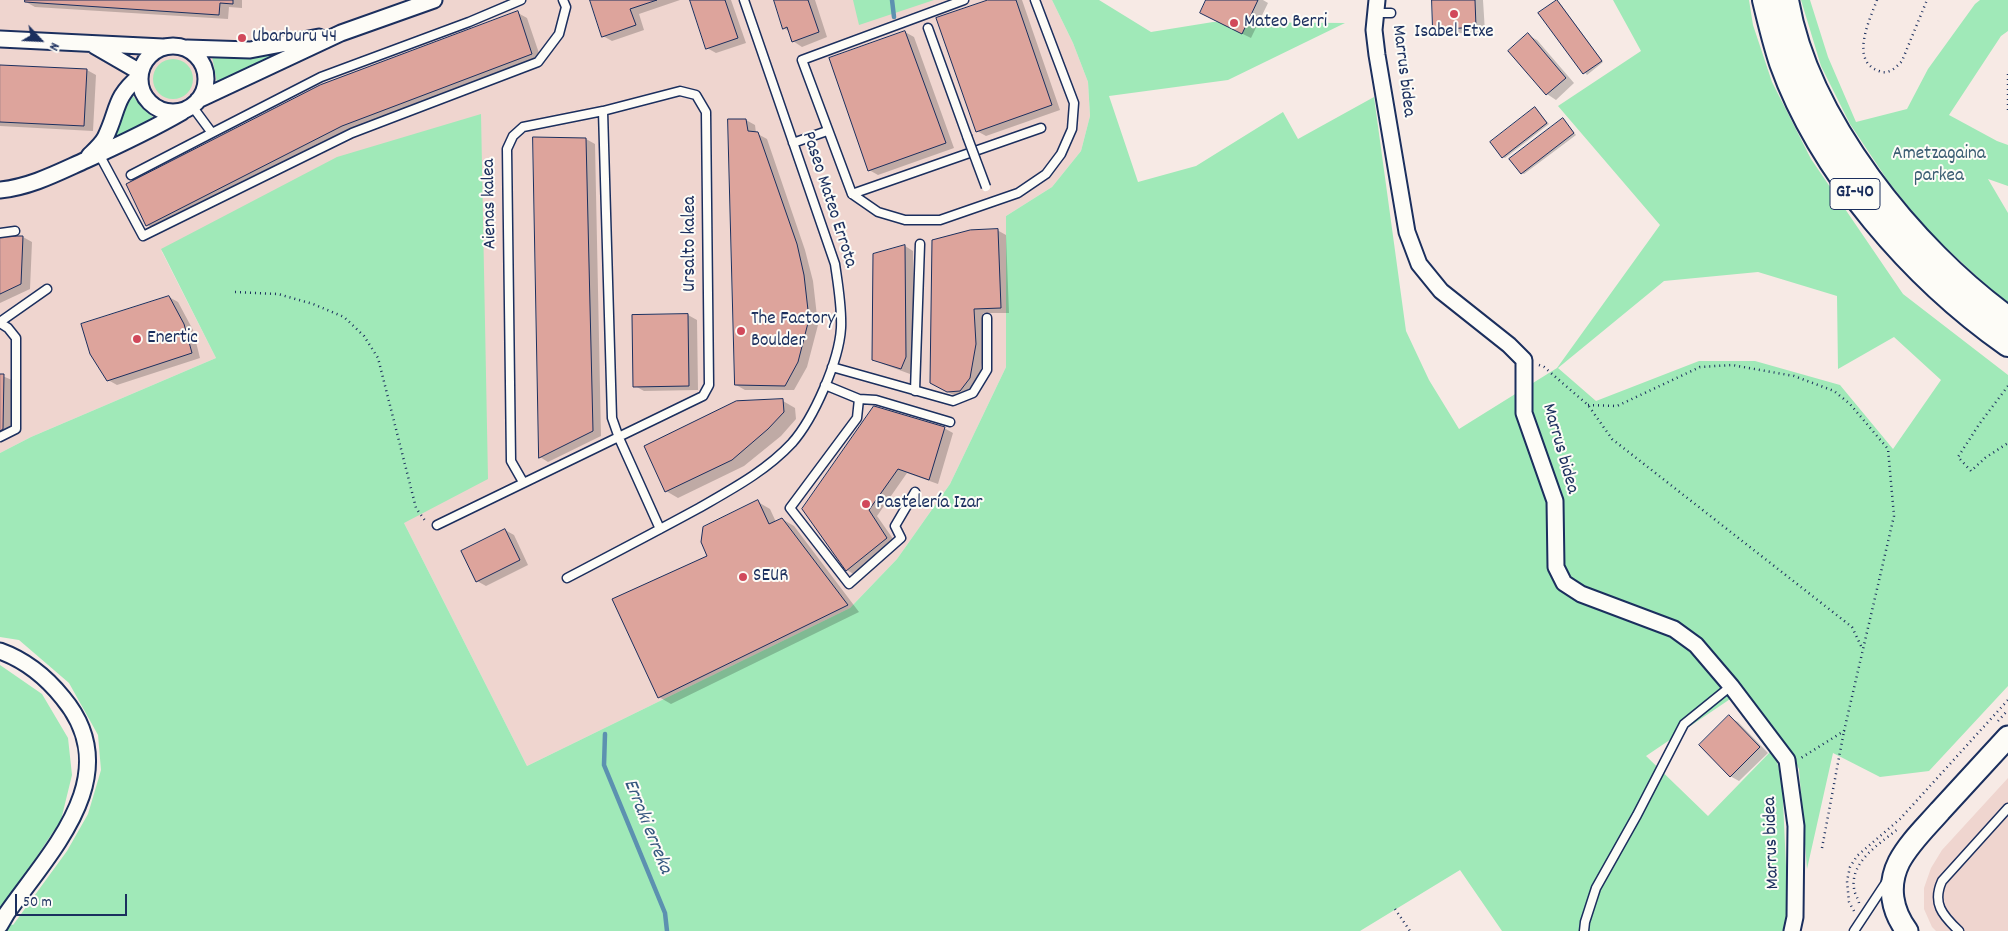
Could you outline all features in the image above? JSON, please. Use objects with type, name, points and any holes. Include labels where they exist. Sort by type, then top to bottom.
[{"type":"main road","name":"GI-40","points":[[1765,0],[1782,63],[1794,91],[1811,126],[1848,185],[1915,264],[1970,316],[2008,344]]},
{"type":"main road","name":"GI-40","points":[[1786,0],[1807,71],[1840,137],[1857,162],[1921,241],[1948,268],[2008,319]]},
{"type":"street","points":[[0,190],[31,183],[60,173],[165,122],[192,105],[341,33],[434,0]]},
{"type":"street","name":"Marrus bidea","points":[[1376,7],[1374,30],[1377,55],[1406,232],[1419,264],[1441,291],[1509,344],[1524,360],[1524,413],[1555,501],[1556,567],[1564,583],[1581,594],[1674,629],[1696,645],[1731,686],[1787,760],[1796,826],[1795,917],[1792,931]]},
{"type":"street","points":[[84,161],[104,140],[120,96],[136,71],[152,52],[162,47],[170,45],[187,48],[250,50],[341,33]]},
{"type":"street","points":[[0,39],[162,47]]},
{"type":"street","points":[[91,44],[136,71],[147,100],[155,107],[170,112],[192,105],[206,87],[206,71],[199,58],[187,48]]},
{"type":"street","points":[[0,651],[12,655],[52,684],[69,705],[83,730],[88,757],[87,783],[77,812],[0,926]]},
{"type":"street","points":[[1908,931],[1899,919],[1893,901],[1893,882],[1899,863],[1916,839],[2008,737]]},
{"type":"lane","points":[[131,175],[321,77],[469,22],[521,0]]},
{"type":"lane","points":[[99,154],[143,236],[352,133],[538,62],[559,34],[566,7],[564,0]]},
{"type":"lane","name":"Paseo Mateo Errota","points":[[568,578],[660,529],[761,471],[793,442],[816,406],[832,367],[841,330],[840,300],[835,264],[744,0]]},
{"type":"lane","points":[[964,0],[802,60],[852,194],[878,212],[905,220],[940,220],[1018,192],[1046,174],[1061,154],[1072,129],[1074,103],[1035,0]]},
{"type":"lane","points":[[1376,7],[1391,13]]},
{"type":"lane","points":[[928,28],[992,202]]},
{"type":"lane","name":"Ursalto kalea","points":[[437,525],[703,396],[709,385],[706,112],[696,95],[680,91],[603,112]]},
{"type":"lane","points":[[192,105],[212,133]]},
{"type":"lane","points":[[603,112],[612,418],[619,438],[660,529]]},
{"type":"lane","name":"Aienas kalea","points":[[523,482],[511,461],[507,149],[513,136],[523,127],[603,112]]},
{"type":"lane","points":[[852,194],[1041,128]]},
{"type":"lane","points":[[793,143],[827,131]]},
{"type":"lane","points":[[0,233],[15,231]]},
{"type":"lane","points":[[915,391],[920,244]]},
{"type":"lane","points":[[0,438],[16,429],[16,338],[0,322],[47,289]]},
{"type":"lane","points":[[832,367],[952,401],[973,393],[987,370],[987,318]]},
{"type":"lane","points":[[824,385],[859,399],[876,400],[950,422]]},
{"type":"lane","points":[[859,399],[857,418],[790,508],[848,584],[901,538],[894,526],[915,492]]},
{"type":"lane","points":[[1584,931],[1596,888],[1637,815],[1684,724],[1731,686]]},
{"type":"lane","points":[[1959,931],[1942,912],[1937,902],[1938,891],[1942,881],[2008,808]]},
{"type":"lane","points":[[1854,931],[1899,863]]},
{"type":"path","points":[[1877,0],[1867,26],[1863,52],[1868,64],[1880,72],[1889,72],[1902,61],[1926,0]]},
{"type":"path","points":[[2008,74],[2008,114]]},
{"type":"path","points":[[235,292],[278,294],[313,304],[344,317],[364,336],[378,358],[416,508],[426,522],[437,525]]},
{"type":"path","points":[[1524,360],[1544,367],[1588,406],[1612,438],[1852,627],[1863,649]]},
{"type":"path","points":[[1588,406],[1617,406],[1700,366],[1732,365],[1794,376],[1834,391],[1850,404],[1888,449],[1894,516],[1844,731],[1822,848]]},
{"type":"path","points":[[2008,386],[1980,423],[1958,457],[1971,471],[1985,458],[2008,443]]},
{"type":"path","points":[[1860,923],[1849,902],[1847,882],[1850,867],[1857,856],[1900,819],[2008,700]]},
{"type":"path","points":[[1787,760],[1798,759],[1844,731]]},
{"type":"path","points":[[1395,908],[1410,931]]},
{"type":"shaded area","points":[[0,0],[1052,0],[1073,43],[1088,82],[1090,116],[1081,151],[1052,187],[1006,216],[1006,367],[950,484],[897,559],[850,608],[527,766],[404,523],[161,250],[216,358],[31,437],[0,453]]},
{"type":"shaded area","points":[[2008,778],[2008,931],[1936,931],[1932,927],[1924,909],[1924,888],[1931,868],[1942,850]]},
{"type":"green space","points":[[853,0],[934,0],[859,25]]},
{"type":"green space","points":[[1052,0],[1099,0],[1151,32],[1213,22],[1345,23],[1228,80],[1109,96],[1138,182],[1196,166],[1283,112],[1298,139],[1374,97],[1406,331],[1429,380],[1459,429],[1557,368],[1660,225],[1558,106],[1641,51],[1613,0],[1749,0],[1753,25],[1772,82],[1811,159],[1903,294],[2008,375],[2008,686],[1929,771],[1880,777],[1833,753],[1807,869],[1799,769],[1786,745],[1742,691],[1646,756],[1708,816],[1773,749],[1782,779],[1788,910],[1783,931],[1502,931],[1460,870],[1360,931],[0,931],[0,920],[13,925],[67,851],[88,814],[101,770],[98,735],[69,683],[19,640],[0,637],[0,453],[31,437],[216,358],[161,249],[337,157],[481,114],[488,479],[404,523],[527,766],[850,608],[897,559],[950,484],[1006,367],[1006,216],[1052,187],[1081,151],[1090,116],[1088,82],[1073,43]],"holes":[[[1758,272],[1837,296],[1838,369],[1894,337],[1941,380],[1893,449],[1840,385],[1755,361],[1699,361],[1596,401],[1558,368],[1664,281]]]},
{"type":"green space","name":"Ametzagaina parkea","points":[[1801,0],[1810,0],[1828,57],[1856,122],[1907,109],[1928,69],[1975,4],[1980,0],[2008,0],[2008,31],[2001,36],[1949,115],[2008,145],[2008,186],[1988,179],[2008,213],[2008,303],[1989,288],[1926,229],[1888,181],[1850,124],[1821,66]]},
{"type":"green space","points":[[267,54],[270,56],[269,59],[217,83],[212,56]]},
{"type":"green space","points":[[173,59],[187,65],[193,79],[187,93],[173,99],[159,93],[153,79],[159,65]]},
{"type":"green space","points":[[131,93],[142,108],[153,117],[117,138],[113,136],[117,123]]},
{"type":"green space","points":[[0,665],[42,694],[68,738],[72,775],[61,820],[0,912]]},
{"type":"building","points":[[25,0],[233,0],[233,4],[220,3],[219,15],[25,2]]},
{"type":"building","points":[[590,0],[657,0],[630,9],[636,25],[602,37]]},
{"type":"building","points":[[690,0],[725,0],[738,38],[706,49]]},
{"type":"building","points":[[774,0],[808,0],[819,32],[792,42],[787,27],[783,29]]},
{"type":"building","points":[[988,0],[1016,0],[1052,105],[976,132],[936,18]]},
{"type":"building","name":"Mateo Berri","points":[[1206,0],[1258,0],[1242,34],[1200,13]]},
{"type":"building","name":"Isabel Etxe","points":[[1432,0],[1475,0],[1476,27],[1433,30]]},
{"type":"building","points":[[1557,0],[1602,61],[1583,74],[1538,13]]},
{"type":"building","points":[[518,11],[532,54],[342,126],[146,226],[126,184],[320,85]]},
{"type":"building","points":[[905,31],[946,143],[868,171],[829,58]]},
{"type":"building","points":[[1528,33],[1566,78],[1546,95],[1508,51]]},
{"type":"building","points":[[0,65],[87,69],[84,126],[0,122]]},
{"type":"building","points":[[1535,107],[1547,123],[1502,158],[1490,142]]},
{"type":"building","points":[[1563,118],[1574,133],[1521,174],[1509,159]]},
{"type":"building","points":[[728,119],[746,119],[748,131],[758,132],[797,244],[804,275],[809,319],[798,362],[785,386],[735,385]]},
{"type":"building","points":[[533,137],[586,138],[593,431],[539,458]]},
{"type":"building","points":[[998,229],[1001,308],[974,309],[976,344],[970,378],[960,391],[947,392],[930,383],[932,240],[970,230]]},
{"type":"building","points":[[0,236],[23,236],[21,284],[0,294]]},
{"type":"building","points":[[905,245],[906,357],[901,369],[872,360],[873,254]]},
{"type":"building","name":"Enertic","points":[[169,296],[184,324],[192,353],[107,381],[90,354],[81,324]]},
{"type":"building","points":[[688,314],[689,386],[633,387],[632,315]]},
{"type":"building","points":[[0,374],[4,374],[3,429],[0,431]]},
{"type":"building","points":[[783,399],[784,412],[768,429],[732,460],[665,492],[644,446],[736,401]]},
{"type":"building","points":[[874,406],[945,427],[929,480],[898,469],[869,510],[887,538],[846,571],[802,509]]},
{"type":"building","name":"SEUR","points":[[758,500],[769,524],[782,518],[848,605],[658,698],[612,599],[707,556],[701,542],[703,527]]},
{"type":"building","points":[[505,529],[520,560],[476,582],[461,551]]},
{"type":"building","points":[[1729,715],[1760,747],[1730,777],[1699,745]]},
{"type":"waterway","name":"Erraki erreka","points":[[892,0],[894,17]]},
{"type":"waterway","name":"Erraki erreka","points":[[605,734],[604,765],[665,913],[667,931]]},
{"type":"place","name":"Isabel Etxe","points":[[1454,14]]},
{"type":"place","name":"Mateo Berri","points":[[1234,23]]},
{"type":"place","name":"Ubarburu 44","points":[[242,38]]},
{"type":"place","name":"The Factory Boulder","points":[[741,331]]},
{"type":"place","name":"Enertic","points":[[137,339]]},
{"type":"place","name":"Pastelería Izar","points":[[866,504]]},
{"type":"place","name":"SEUR","points":[[743,577]]}]
